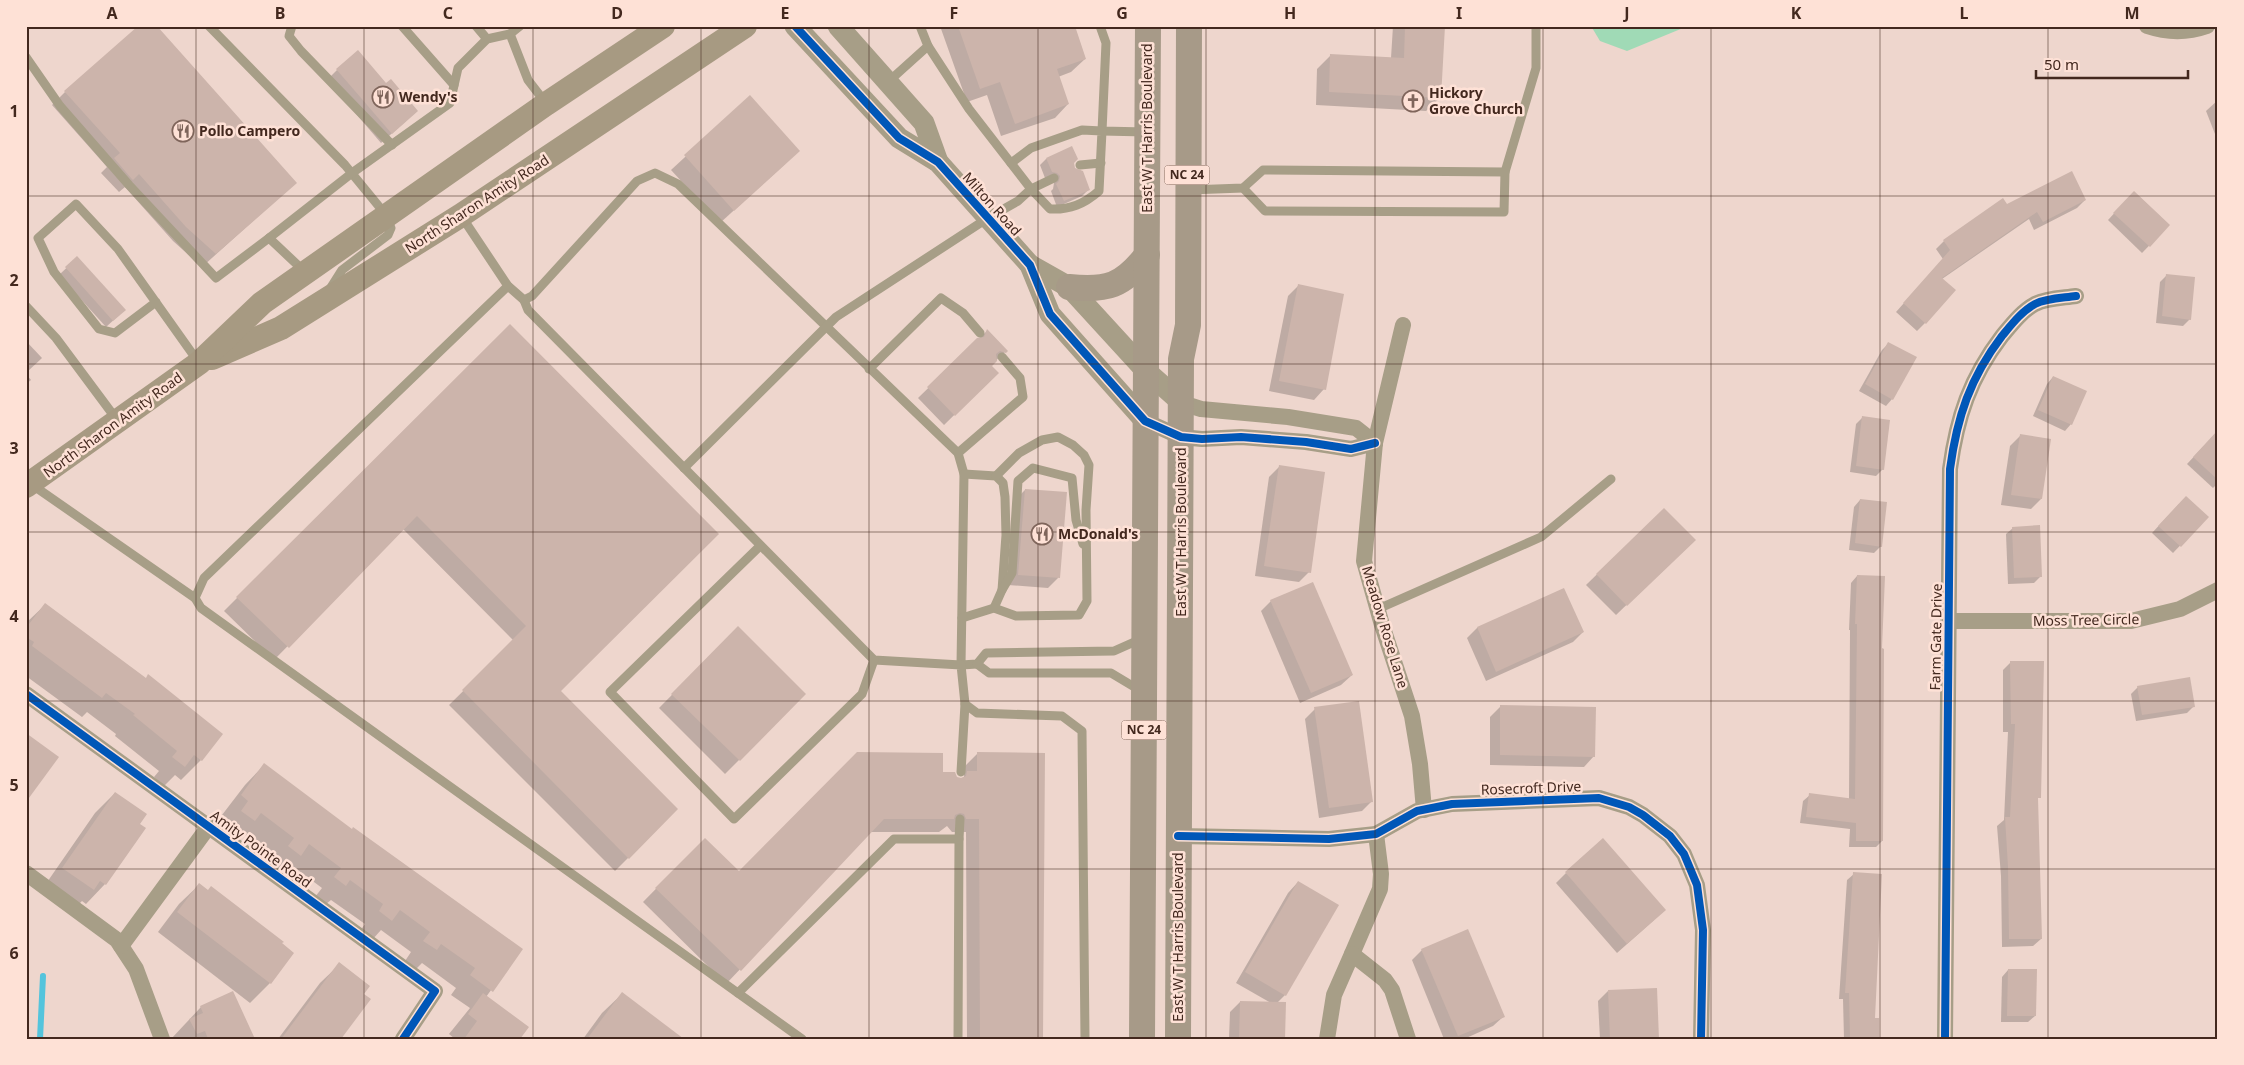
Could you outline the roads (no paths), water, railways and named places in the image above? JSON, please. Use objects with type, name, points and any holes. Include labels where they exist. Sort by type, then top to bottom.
[{"type":"main road","name":"North Sharon Amity Road","points":[[28,485],[199,363],[262,303],[546,104],[663,26]]},
{"type":"main road","name":"North Sharon Amity Road","points":[[199,363],[281,328],[320,304],[460,216],[745,26]]},
{"type":"main road","name":"East W T Harris Boulevard","points":[[1142,1039],[1148,26]]},
{"type":"main road","name":"East W T Harris Boulevard","points":[[1178,1039],[1181,359],[1188,325],[1189,26]]},
{"type":"main road","points":[[1070,287],[1101,289],[1115,284],[1125,279],[1137,269],[1147,255]]},
{"type":"street","name":"Milton Road","points":[[795,26],[898,138],[938,162],[988,218],[1030,266],[1050,314],[1145,421]]},
{"type":"street","name":"Milton Road","points":[[838,26],[924,123],[938,162]]},
{"type":"street","points":[[2147,26],[2171,32],[2207,26]]},
{"type":"street","name":"Milton Road","points":[[1030,266],[1070,287],[1145,370],[1182,403]]},
{"type":"street","name":"Farm Gate Drive","points":[[1945,1039],[1950,469],[1955,433],[1972,383],[1989,354],[2011,325],[2026,310],[2045,300],[2076,296]]},
{"type":"street","name":"Meadow Rose Lane","points":[[1403,325],[1375,444],[1364,560],[1412,716],[1420,764],[1424,810]]},
{"type":"street","points":[[1182,403],[1201,410],[1288,417],[1356,428],[1375,444]]},
{"type":"street","points":[[1145,421],[1181,437],[1202,439],[1241,437],[1306,442],[1351,449],[1375,444]]},
{"type":"street","name":"Moss Tree Circle","points":[[1948,621],[2131,621],[2180,610],[2218,590]]},
{"type":"street","name":"Amity Pointe Road","points":[[26,694],[435,991],[404,1039]]},
{"type":"street","name":"Rosecroft Drive","points":[[1178,836],[1329,839],[1376,834],[1382,833],[1404,818],[1424,810],[1452,804],[1599,798],[1629,808],[1654,822],[1670,836],[1684,854],[1698,885],[1703,930],[1701,1039]]},
{"type":"street","points":[[121,946],[209,826]]},
{"type":"street","points":[[1327,1039],[1334,995],[1380,889],[1381,874],[1376,834]]},
{"type":"street","points":[[26,873],[118,940],[136,969],[162,1039]]},
{"type":"street","points":[[1352,954],[1384,980],[1392,990],[1408,1039]]},
{"type":"lane","points":[[209,26],[352,173],[386,215],[390,228],[388,235],[342,270],[320,304]]},
{"type":"lane","points":[[292,26],[289,36],[301,51],[392,145]]},
{"type":"lane","points":[[402,26],[454,85]]},
{"type":"lane","points":[[476,26],[487,38]]},
{"type":"lane","points":[[26,57],[60,106],[129,186],[216,278],[352,173],[450,103],[458,68],[487,38],[510,34],[520,26]]},
{"type":"lane","points":[[920,26],[928,46],[969,109],[1031,189],[1050,209],[1064,210],[1086,202],[1099,192],[1106,43],[1100,26]]},
{"type":"lane","points":[[1243,188],[1265,211],[1504,212],[1505,172],[1536,68],[1536,26]]},
{"type":"lane","points":[[510,34],[528,80],[546,104]]},
{"type":"lane","points":[[888,82],[928,46]]},
{"type":"lane","points":[[1011,163],[1031,148],[1082,130],[1146,132]]},
{"type":"lane","points":[[1080,166],[1101,163]]},
{"type":"lane","points":[[1187,190],[1243,188],[1263,170],[1505,172]]},
{"type":"lane","points":[[524,300],[532,296],[637,182],[655,173],[678,184],[958,453],[964,474],[961,665],[965,704],[961,772]]},
{"type":"lane","points":[[684,468],[825,326],[988,218],[1018,201],[1031,189],[1054,178]]},
{"type":"lane","points":[[156,302],[115,333],[99,330],[54,272],[38,238],[76,204],[118,249],[156,302],[199,363]]},
{"type":"lane","points":[[460,216],[508,286],[524,300],[528,310],[874,660],[961,665],[977,664],[988,673],[1111,673],[1143,692]]},
{"type":"lane","points":[[269,238],[306,272]]},
{"type":"lane","points":[[195,598],[204,578],[508,286]]},
{"type":"lane","points":[[870,369],[942,298],[964,313],[980,333]]},
{"type":"lane","points":[[26,306],[56,338],[117,420]]},
{"type":"lane","points":[[958,453],[1023,397],[1020,378],[1002,357]]},
{"type":"lane","points":[[962,618],[994,608],[1016,616],[1079,615],[1087,601],[1086,510],[1089,465],[1084,456],[1073,445],[1058,437],[1042,440],[1019,453],[996,476]]},
{"type":"lane","points":[[994,608],[1012,573],[1018,481],[1033,468],[1072,478],[1076,520],[1086,556]]},
{"type":"lane","points":[[964,474],[996,476],[1002,483],[1006,497],[1006,535],[1002,590]]},
{"type":"lane","points":[[1378,609],[1541,537],[1611,479]]},
{"type":"lane","points":[[28,485],[195,598],[201,608],[802,1039]]},
{"type":"lane","points":[[760,546],[610,692],[734,819],[862,694],[874,660]]},
{"type":"lane","points":[[977,664],[986,653],[1114,651],[1144,638]]},
{"type":"lane","points":[[965,704],[977,713],[1062,716],[1082,731],[1085,1039]]},
{"type":"lane","points":[[958,1039],[960,819]]},
{"type":"lane","points":[[738,993],[894,839],[959,839]]},
{"type":"waterway","points":[[40,1039],[43,976]]},
{"type":"place","name":"Wendy's","points":[[383,97]]},
{"type":"place","name":"Hickory Grove Church","points":[[1413,101]]},
{"type":"place","name":"Pollo Campero","points":[[183,131]]},
{"type":"place","name":"McDonald's","points":[[1042,534]]}]
